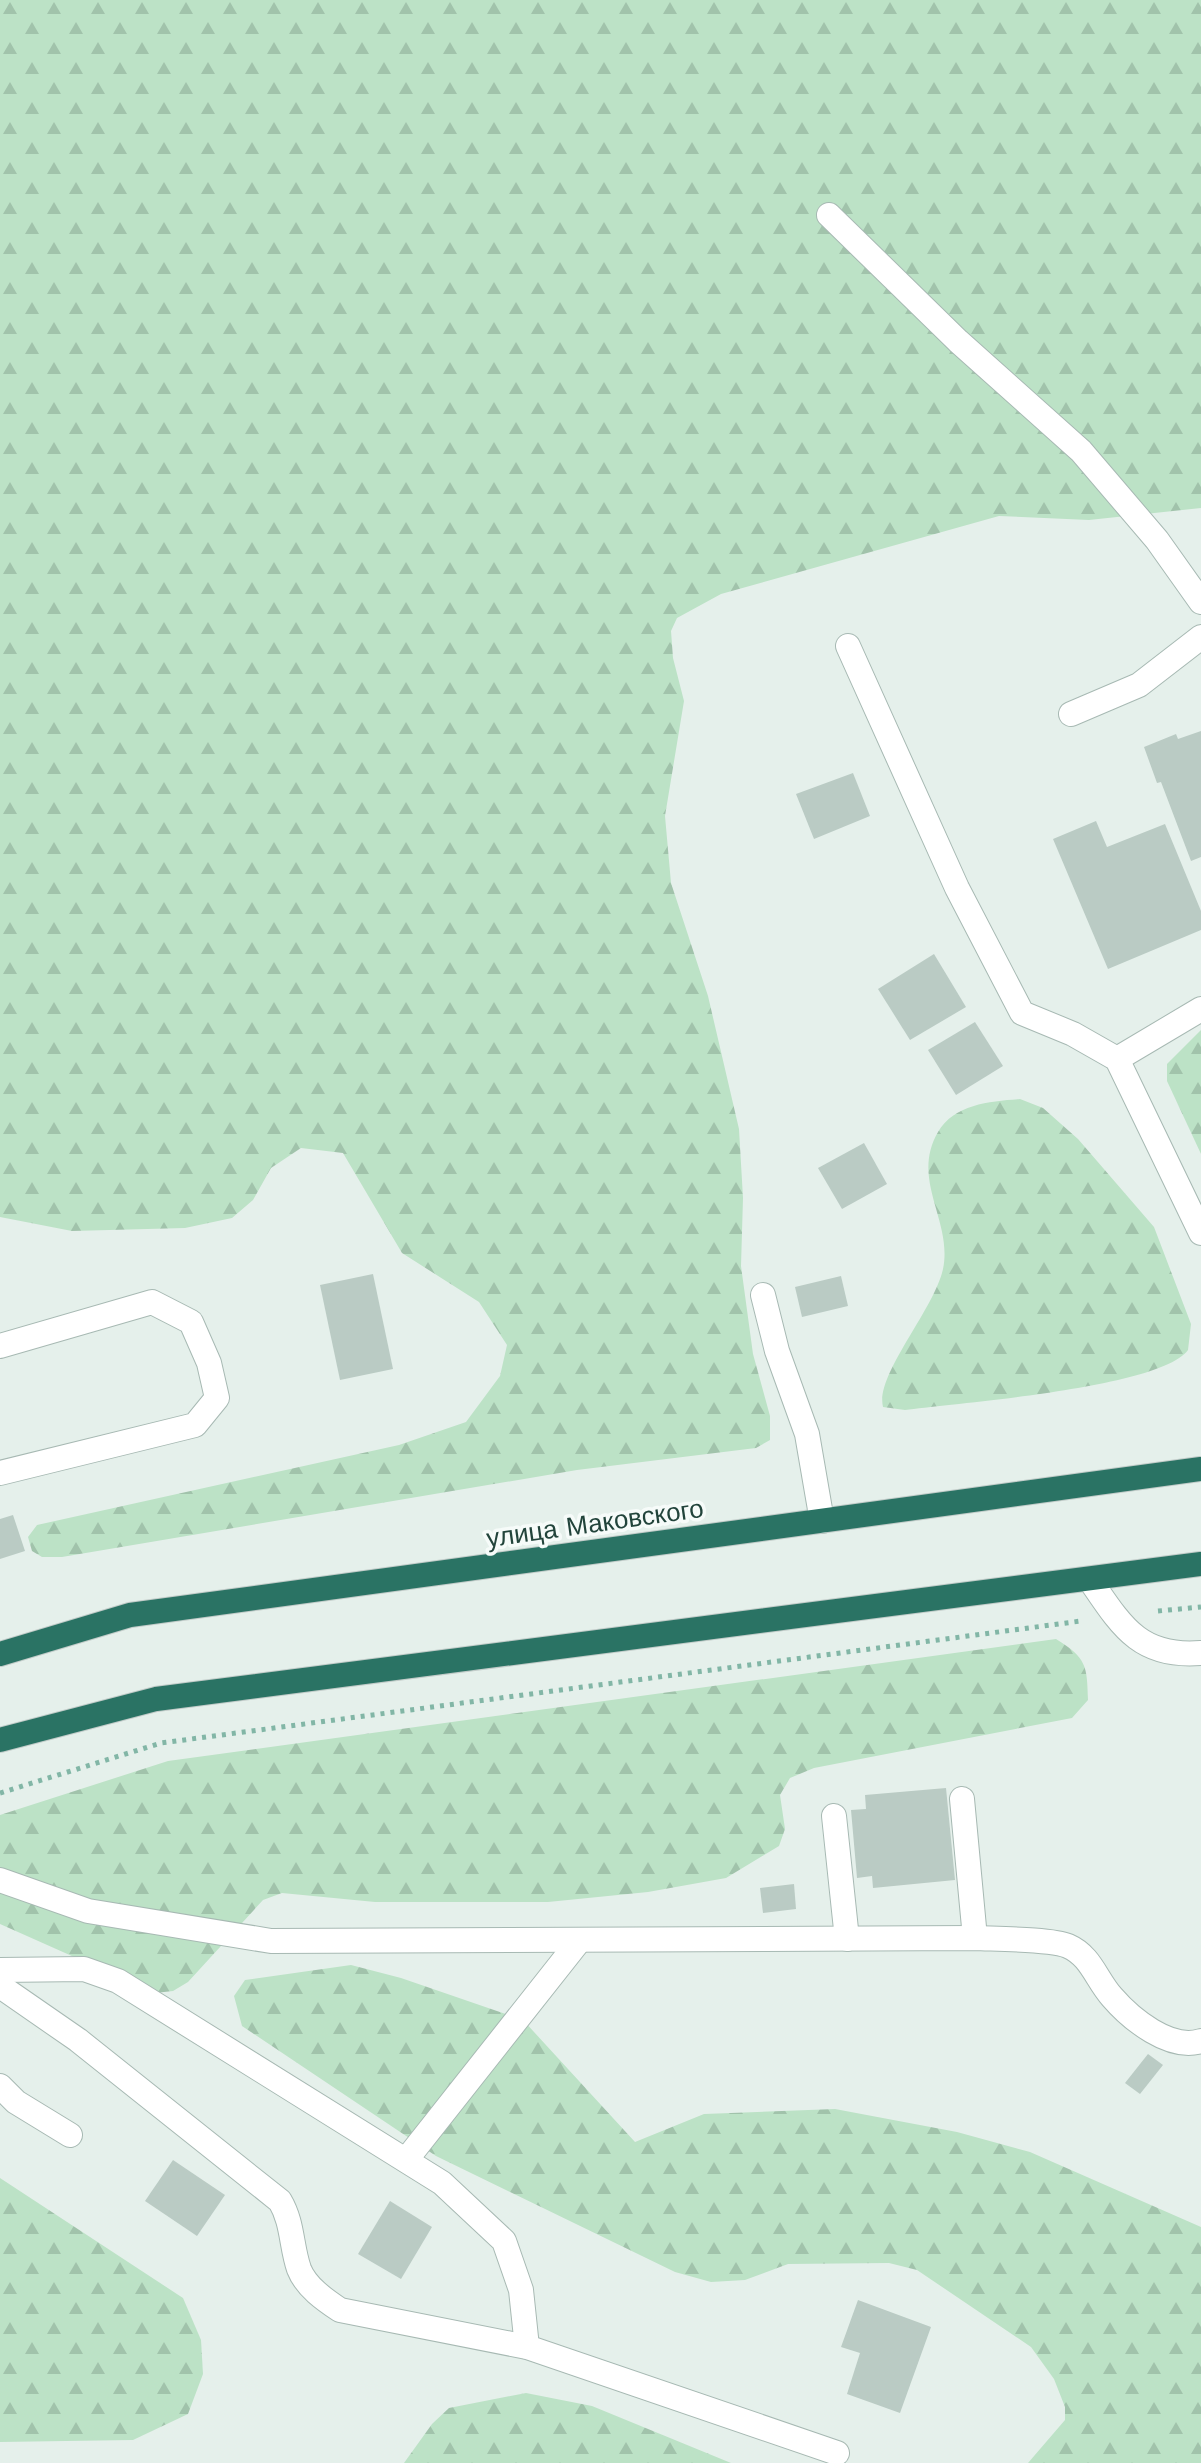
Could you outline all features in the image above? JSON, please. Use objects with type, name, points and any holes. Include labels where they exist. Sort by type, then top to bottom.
[{"type":"highway","name":"улица Маковского","points":[[0,1654],[130,1615],[1201,1469]]},
{"type":"highway","points":[[0,1740],[156,1699],[1201,1564]]},
{"type":"lane","points":[[829,215],[958,341],[1081,451],[1157,540],[1201,602]]},
{"type":"lane","points":[[1071,714],[1139,685],[1201,637]]},
{"type":"lane","points":[[848,646],[957,888],[1022,1013],[1073,1034],[1117,1059],[1201,1233]]},
{"type":"lane","points":[[1117,1059],[1201,1009]]},
{"type":"lane","points":[[763,1295],[777,1351],[807,1434],[822,1521]]},
{"type":"lane","points":[[0,1346],[152,1302],[191,1322],[209,1363],[217,1398],[195,1425],[0,1473]]},
{"type":"lane","points":[[1090,1580],[1115,1616],[1154,1651],[1172,1655],[1201,1653]]},
{"type":"lane","points":[[962,1799],[975,1938]]},
{"type":"lane","points":[[834,1816],[847,1939]]},
{"type":"lane","points":[[0,1880],[88,1911],[271,1941],[975,1938],[1067,1945],[1090,1961],[1111,1996],[1165,2038],[1189,2045],[1201,2041]]},
{"type":"lane","points":[[406,2160],[579,1941]]},
{"type":"lane","points":[[0,1970],[84,1969],[118,1981],[442,2183],[504,2241],[521,2290],[527,2347]]},
{"type":"lane","points":[[0,1986],[78,2040],[280,2201],[290,2218],[300,2272],[320,2296],[340,2310],[527,2347],[837,2453]]},
{"type":"lane","points":[[0,2086],[16,2102],[70,2135]]},
{"type":"path","points":[[0,1793],[161,1743],[1201,1607]]},
{"type":"green space","points":[[0,0],[1201,0],[1201,508],[1089,520],[999,516],[721,594],[677,618],[671,631],[673,658],[684,701],[665,816],[671,883],[708,996],[739,1129],[743,1198],[741,1266],[753,1354],[770,1416],[770,1440],[756,1448],[577,1470],[62,1557],[42,1557],[32,1551],[28,1537],[37,1525],[399,1445],[466,1422],[500,1376],[507,1345],[479,1302],[402,1253],[343,1153],[301,1148],[271,1168],[253,1200],[232,1218],[185,1228],[72,1231],[0,1217]]},
{"type":"green space","points":[[1201,1030],[1201,1154],[1167,1081],[1167,1064]]},
{"type":"green space","points":[[1020,1099],[1043,1108],[1078,1139],[1154,1227],[1191,1324],[1188,1350],[1170,1363],[1100,1384],[905,1410],[883,1407],[888,1378],[929,1303],[943,1269],[945,1251],[928,1167],[938,1132],[953,1115],[963,1110],[986,1103]]},
{"type":"green space","points":[[1056,1639],[1074,1652],[1086,1671],[1088,1700],[1072,1718],[814,1768],[790,1778],[780,1795],[785,1829],[779,1846],[726,1878],[648,1892],[548,1902],[375,1902],[282,1893],[263,1900],[188,1982],[173,1991],[155,1993],[0,1924],[0,1815],[168,1761]]},
{"type":"green space","points":[[351,1965],[401,1978],[523,2020],[635,2142],[704,2114],[835,2109],[957,2132],[1030,2152],[1201,2227],[1201,2463],[1028,2463],[1065,2420],[1065,2407],[1054,2379],[1031,2347],[917,2270],[889,2263],[788,2264],[745,2280],[711,2282],[675,2272],[436,2156],[242,2026],[234,1996],[245,1980]]},
{"type":"green space","points":[[0,2178],[183,2298],[201,2340],[203,2374],[188,2414],[133,2440],[0,2442]]},
{"type":"green space","points":[[526,2393],[592,2406],[731,2463],[404,2463],[432,2424],[449,2408]]},
{"type":"building","points":[[1201,731],[1201,857],[1191,861],[1144,747],[1176,734],[1178,739]]},
{"type":"building","points":[[853,773],[870,816],[814,839],[796,794]]},
{"type":"building","points":[[1096,821],[1107,847],[1165,824],[1201,911],[1201,930],[1108,969],[1053,839]]},
{"type":"building","points":[[934,954],[966,1007],[910,1040],[878,989]]},
{"type":"building","points":[[975,1022],[1003,1066],[956,1095],[928,1050]]},
{"type":"building","points":[[864,1143],[887,1184],[842,1209],[818,1168]]},
{"type":"building","points":[[373,1274],[393,1369],[340,1380],[320,1285]]},
{"type":"building","points":[[841,1276],[848,1306],[802,1317],[795,1287]]},
{"type":"building","points":[[13,1515],[25,1551],[0,1559],[0,1519]]},
{"type":"building","points":[[946,1788],[955,1880],[873,1888],[872,1876],[857,1878],[851,1810],[866,1809],[865,1795]]},
{"type":"building","points":[[794,1884],[796,1909],[763,1913],[760,1888]]},
{"type":"building","points":[[1148,2054],[1163,2065],[1140,2094],[1125,2083]]},
{"type":"building","points":[[173,2160],[225,2195],[197,2236],[145,2201]]},
{"type":"building","points":[[390,2201],[432,2227],[401,2279],[358,2254]]},
{"type":"building","points":[[858,2300],[931,2327],[900,2413],[847,2394],[860,2353],[841,2347]]}]
